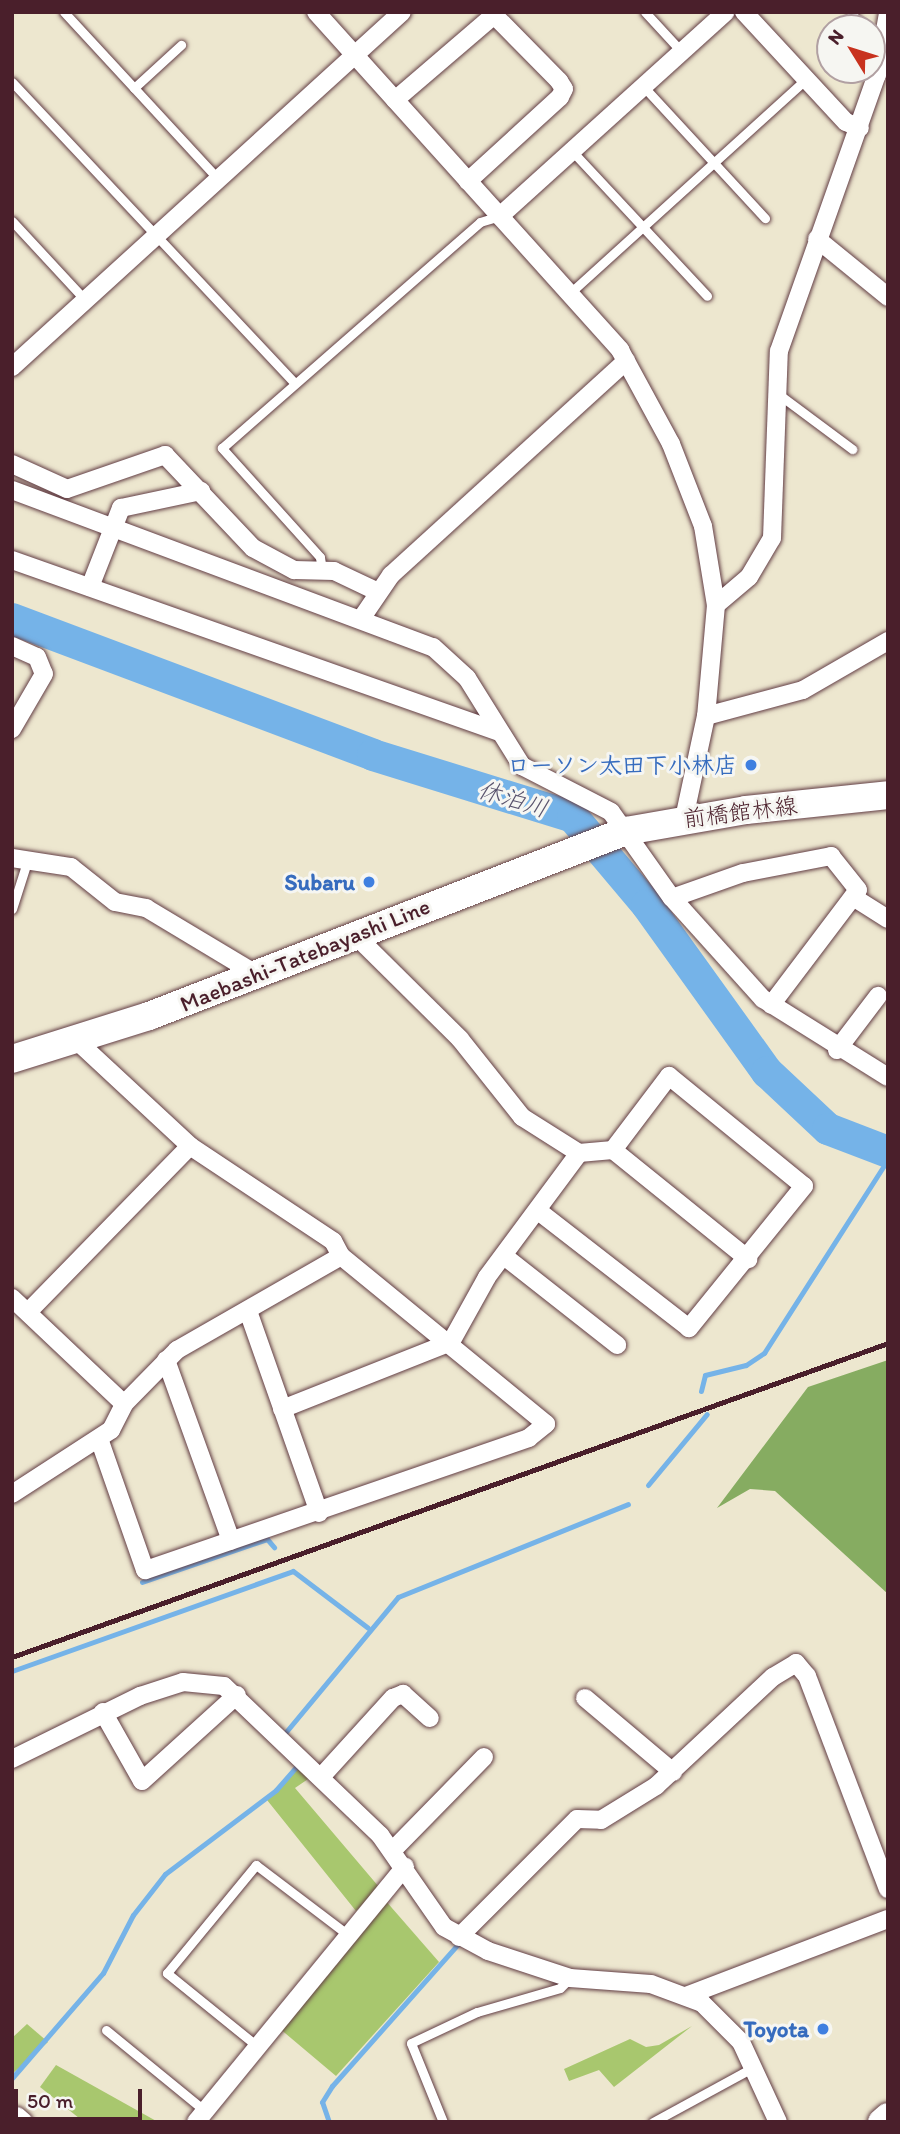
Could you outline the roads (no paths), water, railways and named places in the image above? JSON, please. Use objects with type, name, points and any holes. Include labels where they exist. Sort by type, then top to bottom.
[{"type":"main road","name":"前橋館林線","points":[[613,836],[684,818],[888,795]]},
{"type":"main road","name":"Maebashi-Tatebayashi Line","points":[[12,1059],[76,1040],[256,974],[613,836]]},
{"type":"main road","points":[[881,2122],[888,2116]]},
{"type":"street","points":[[316,12],[570,293],[626,361],[693,494],[711,556],[716,605],[706,716],[684,818]]},
{"type":"street","points":[[14,361],[86,301],[357,58],[402,12]]},
{"type":"street","points":[[500,216],[726,12]]},
{"type":"street","points":[[744,12],[846,122],[860,128]]},
{"type":"street","points":[[395,100],[494,15],[559,81],[560,97],[468,181]]},
{"type":"street","points":[[716,605],[749,577],[772,538],[775,392],[788,317],[860,128],[869,84]]},
{"type":"street","points":[[817,239],[888,297]]},
{"type":"street","points":[[360,619],[376,591],[626,361]]},
{"type":"street","points":[[12,464],[67,489],[90,486],[159,453],[201,491],[253,548],[294,570],[322,570],[376,591]]},
{"type":"street","points":[[12,490],[433,646],[467,678],[522,766],[611,812],[613,836],[771,1005],[837,1050],[885,1070]]},
{"type":"street","points":[[90,587],[121,508],[201,491]]},
{"type":"street","points":[[12,560],[499,732]]},
{"type":"street","points":[[706,716],[803,690],[888,641]]},
{"type":"street","points":[[12,646],[37,657],[44,674],[12,729]]},
{"type":"street","points":[[672,898],[743,873],[831,856],[858,890],[771,1005]]},
{"type":"street","points":[[20,859],[71,867],[115,902],[146,908],[256,974]]},
{"type":"street","points":[[853,897],[888,919]]},
{"type":"street","points":[[354,934],[460,1039],[522,1117],[579,1153],[613,1150],[748,1259]]},
{"type":"street","points":[[837,1050],[878,996]]},
{"type":"street","points":[[76,1040],[190,1146],[333,1241],[341,1256],[544,1418],[544,1429],[319,1513],[145,1570],[99,1440]]},
{"type":"street","points":[[538,1212],[690,1328],[804,1186],[669,1076],[613,1150]]},
{"type":"street","points":[[28,1312],[190,1146]]},
{"type":"street","points":[[282,1409],[451,1342],[504,1256],[579,1153]]},
{"type":"street","points":[[12,1494],[99,1440],[124,1404],[166,1360],[341,1256]]},
{"type":"street","points":[[504,1256],[617,1345]]},
{"type":"street","points":[[12,1298],[124,1404]]},
{"type":"street","points":[[248,1311],[319,1513]]},
{"type":"street","points":[[166,1360],[231,1541]]},
{"type":"street","points":[[459,1937],[577,1819],[601,1821],[673,1772],[773,1677],[796,1663],[807,1676],[888,1889]]},
{"type":"street","points":[[12,1759],[103,1712],[183,1682],[224,1686],[237,1695],[393,1850],[434,1918],[459,1937],[570,1978],[651,1984],[686,1996],[726,2023],[778,2122]]},
{"type":"street","points":[[321,1777],[393,1698],[403,1694],[430,1718]]},
{"type":"street","points":[[103,1712],[142,1781],[237,1695]]},
{"type":"street","points":[[585,1698],[673,1772]]},
{"type":"street","points":[[393,1850],[484,1757]]},
{"type":"street","points":[[200,2116],[347,1934],[405,1867]]},
{"type":"street","points":[[686,1996],[888,1919]]},
{"type":"lane","points":[[64,12],[220,181]]},
{"type":"lane","points":[[645,12],[681,51]]},
{"type":"lane","points":[[134,89],[181,45]]},
{"type":"lane","points":[[570,293],[805,80]]},
{"type":"lane","points":[[12,82],[295,383]]},
{"type":"lane","points":[[643,86],[765,218]]},
{"type":"lane","points":[[572,151],[707,296]]},
{"type":"lane","points":[[322,570],[320,557],[222,448],[480,222],[500,216]]},
{"type":"lane","points":[[12,221],[86,301]]},
{"type":"lane","points":[[775,392],[852,449]]},
{"type":"lane","points":[[12,909],[20,859]]},
{"type":"lane","points":[[257,2046],[167,1973],[256,1865],[347,1934]]},
{"type":"lane","points":[[443,2122],[411,2043],[570,1978]]},
{"type":"lane","points":[[106,2030],[200,2116]]},
{"type":"lane","points":[[653,2122],[752,2068]]},
{"type":"waterway","name":"休泊川","points":[[12,619],[373,755],[573,817],[647,905],[767,1072],[828,1129],[888,1152]]},
{"type":"waterway","points":[[701,1391],[705,1375],[746,1365],[764,1353],[888,1159]]},
{"type":"waterway","points":[[648,1485],[707,1414]]},
{"type":"waterway","points":[[285,1733],[398,1597],[628,1504]]},
{"type":"waterway","points":[[142,1582],[267,1539],[274,1547]]},
{"type":"waterway","points":[[12,1671],[293,1571],[368,1628]]},
{"type":"waterway","points":[[12,2078],[103,1973],[133,1915],[165,1874],[276,1790],[299,1764]]},
{"type":"waterway","points":[[329,2122],[322,2102],[332,2086],[459,1943]]},
{"type":"railway","points":[[12,1657],[888,1343]]},
{"type":"place","name":"ローソン太田下小林店","points":[[751,765]]},
{"type":"place","name":"Subaru","points":[[369,882]]},
{"type":"place","name":"Toyota","points":[[823,2029]]}]
